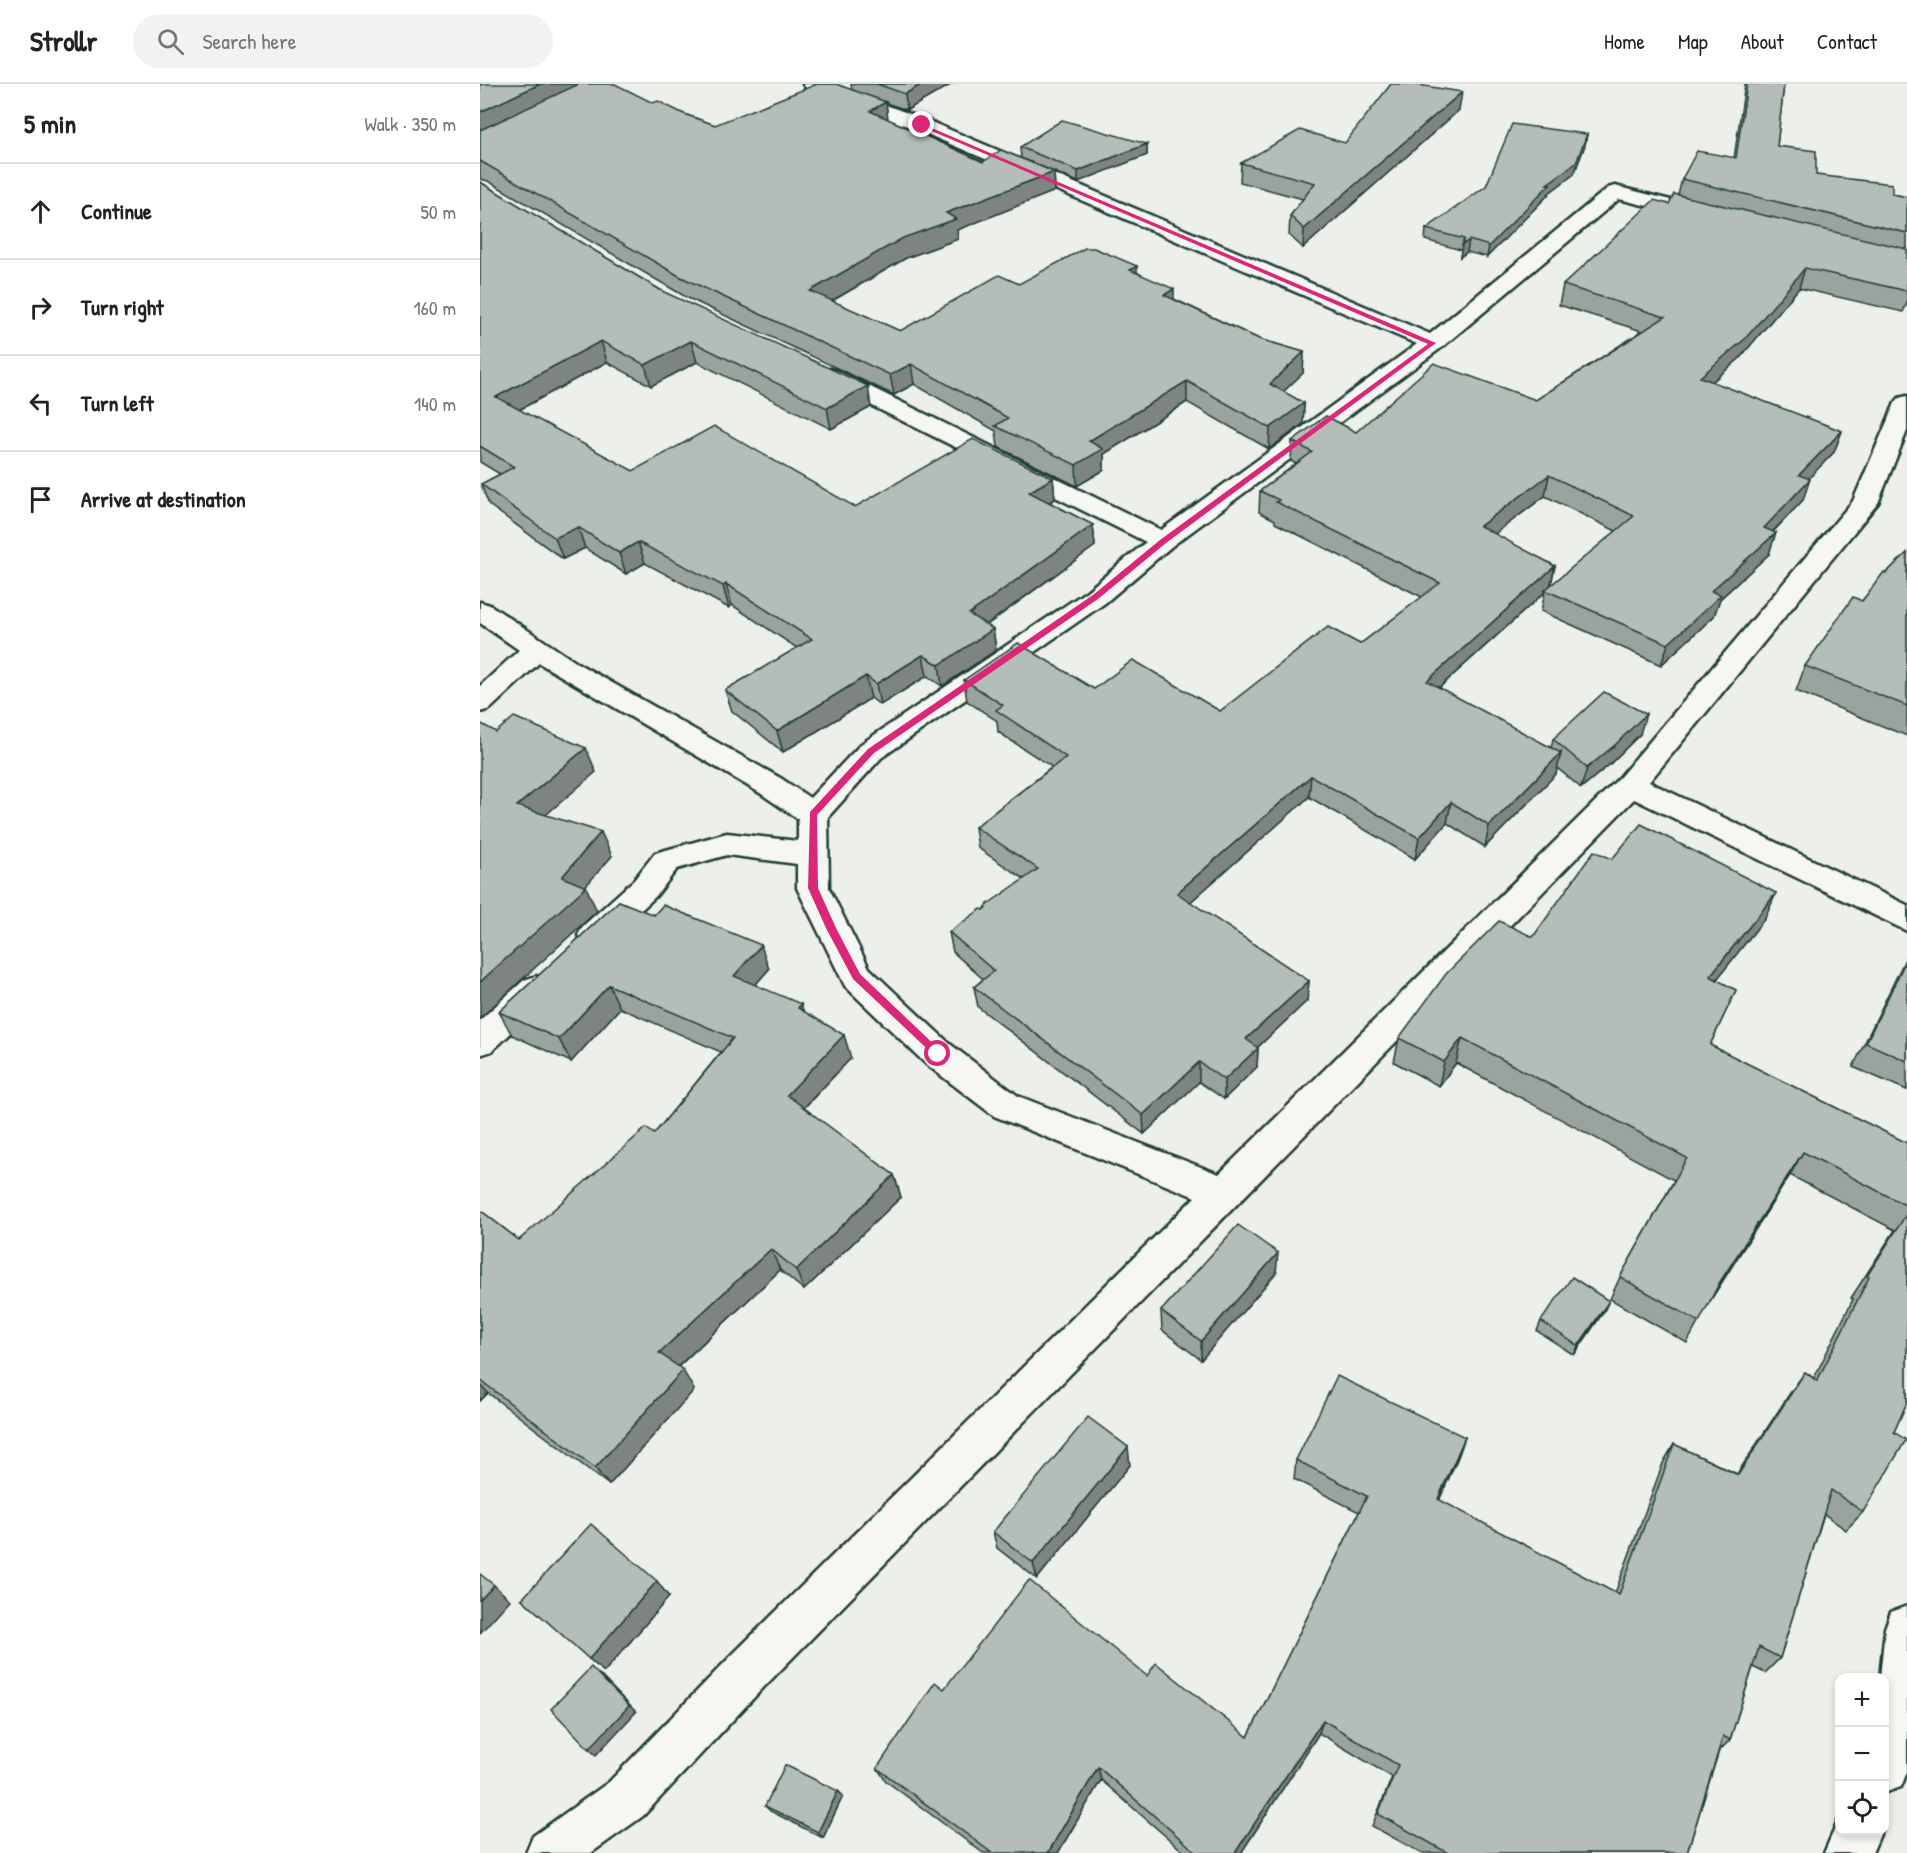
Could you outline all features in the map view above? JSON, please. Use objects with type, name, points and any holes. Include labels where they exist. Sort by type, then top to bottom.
[{"type":"street","points":[[812,84],[922,125],[1433,343]]},
{"type":"street","points":[[1225,1194],[1006,1106],[938,1054],[857,977],[813,888],[813,814],[871,751],[1096,597],[1163,541],[1433,343],[1615,192],[1716,217]]},
{"type":"street","points":[[813,368],[1163,541]]},
{"type":"street","points":[[550,1853],[626,1799],[745,1674],[1630,785],[1865,503],[1907,403]]},
{"type":"street","points":[[480,611],[537,649],[771,786],[813,814]]},
{"type":"street","points":[[480,702],[537,649]]},
{"type":"street","points":[[1630,785],[1907,919]]},
{"type":"street","points":[[480,1041],[645,888],[666,861],[728,844],[813,854]]},
{"type":"street","points":[[1889,1759],[1896,1744],[1907,1628]]},
{"type":"street","points":[[1848,1853],[1856,1835]]},
{"type":"building","points":[[480,84],[540,84],[480,112]]},
{"type":"building","points":[[579,84],[615,84],[653,103],[658,101],[684,114],[715,125],[817,84],[836,84],[886,102],[870,111],[983,162],[1001,150],[1054,172],[946,213],[956,219],[903,238],[810,291],[900,331],[999,275],[1019,284],[1085,248],[1094,248],[1137,266],[1130,270],[1174,289],[1164,295],[1259,339],[1304,352],[1270,384],[1304,403],[1270,428],[1187,381],[1089,441],[1103,449],[1076,465],[995,426],[1008,418],[911,364],[890,375],[681,277],[480,161],[480,130]]},
{"type":"building","points":[[877,84],[922,84],[905,94]]},
{"type":"building","points":[[1391,84],[1412,84],[1462,92],[1304,229],[1290,216],[1315,183],[1241,163],[1300,130],[1345,143]]},
{"type":"building","points":[[1747,84],[1784,84],[1777,146],[1816,151],[1816,175],[1892,184],[1892,194],[1907,197],[1907,233],[1682,179],[1697,151],[1736,158]]},
{"type":"building","points":[[1062,120],[1147,144],[1078,171],[1020,147]]},
{"type":"building","points":[[1512,124],[1587,134],[1576,163],[1547,184],[1550,184],[1489,246],[1469,240],[1462,245],[1464,239],[1426,229],[1486,186]]},
{"type":"building","points":[[480,182],[662,291],[868,386],[827,408],[691,341],[645,365],[601,341],[496,397],[633,471],[714,426],[855,507],[973,439],[1053,478],[1029,492],[1093,525],[969,614],[993,629],[939,665],[923,655],[876,684],[866,676],[777,731],[725,690],[812,639],[726,584],[723,586],[638,542],[619,553],[578,527],[555,538],[481,484],[514,467],[480,446]]},
{"type":"building","points":[[1674,194],[1907,249],[1907,291],[1805,268],[1745,339],[1700,377],[1842,431],[1799,475],[1810,479],[1764,528],[1776,533],[1711,591],[1721,595],[1668,644],[1545,590],[1634,516],[1549,475],[1480,526],[1555,566],[1427,681],[1561,753],[1489,826],[1451,802],[1419,838],[1311,776],[1177,893],[1309,981],[1246,1039],[1258,1048],[1224,1080],[1199,1062],[1143,1115],[974,987],[994,971],[949,932],[981,909],[984,910],[988,904],[1038,869],[975,827],[1066,757],[996,710],[1003,705],[964,680],[1018,643],[1094,689],[1133,660],[1220,711],[1328,627],[1360,644],[1440,583],[1276,502],[1279,500],[1260,491],[1312,452],[1292,441],[1326,416],[1356,432],[1434,363],[1536,400],[1665,317],[1563,285],[1654,200],[1669,204]]},
{"type":"building","points":[[1907,553],[1907,706],[1805,666],[1853,597],[1862,601],[1884,572],[1886,573]]},
{"type":"building","points":[[1604,692],[1646,714],[1615,745],[1587,768],[1553,739]]},
{"type":"building","points":[[514,717],[586,748],[517,806],[601,832],[562,877],[586,887],[480,982],[480,723],[496,732]]},
{"type":"building","points":[[1641,824],[1776,893],[1710,976],[1736,990],[1710,1045],[1907,1143],[1907,1206],[1803,1152],[1720,1282],[1699,1322],[1620,1277],[1687,1158],[1462,1038],[1444,1062],[1399,1038],[1446,974],[1499,921],[1533,937],[1594,851],[1612,859]]},
{"type":"building","points":[[619,901],[654,915],[663,905],[761,945],[734,976],[801,1004],[798,1008],[844,1035],[787,1095],[894,1175],[796,1270],[771,1249],[659,1353],[683,1370],[595,1468],[480,1380],[480,1210],[519,1240],[646,1128],[654,1134],[733,1038],[609,985],[559,1039],[499,1012]]},
{"type":"building","points":[[1907,958],[1907,1061],[1866,1043]]},
{"type":"building","points":[[1907,1213],[1907,1402],[1894,1432],[1906,1440],[1863,1512],[1831,1490],[1780,1658],[1759,1647],[1730,1740],[1723,1736],[1687,1853],[1448,1853],[1378,1814],[1398,1765],[1323,1720],[1235,1853],[1197,1853],[1098,1767],[1048,1853],[992,1853],[877,1768],[935,1682],[944,1689],[1029,1580],[1147,1676],[1156,1663],[1248,1737],[1367,1496],[1296,1460],[1337,1376],[1465,1437],[1438,1499],[1619,1595],[1674,1444],[1738,1475],[1805,1372],[1817,1381],[1869,1277],[1867,1276]]},
{"type":"building","points":[[1238,1225],[1278,1253],[1201,1341],[1161,1311]]},
{"type":"building","points":[[1572,1277],[1609,1301],[1578,1346],[1541,1321]]},
{"type":"building","points":[[1088,1417],[1128,1447],[1033,1563],[993,1532]]},
{"type":"building","points":[[591,1524],[657,1581],[589,1659],[522,1599]]},
{"type":"building","points":[[480,1574],[494,1585],[480,1600]]},
{"type":"building","points":[[591,1667],[629,1706],[589,1749],[551,1709]]},
{"type":"building","points":[[785,1765],[838,1791],[818,1832],[765,1806]]},
{"type":"route","points":[[922,125],[1433,343],[1163,541],[1096,597],[871,751],[813,814],[813,888],[831,928],[857,977],[938,1054]]}]
